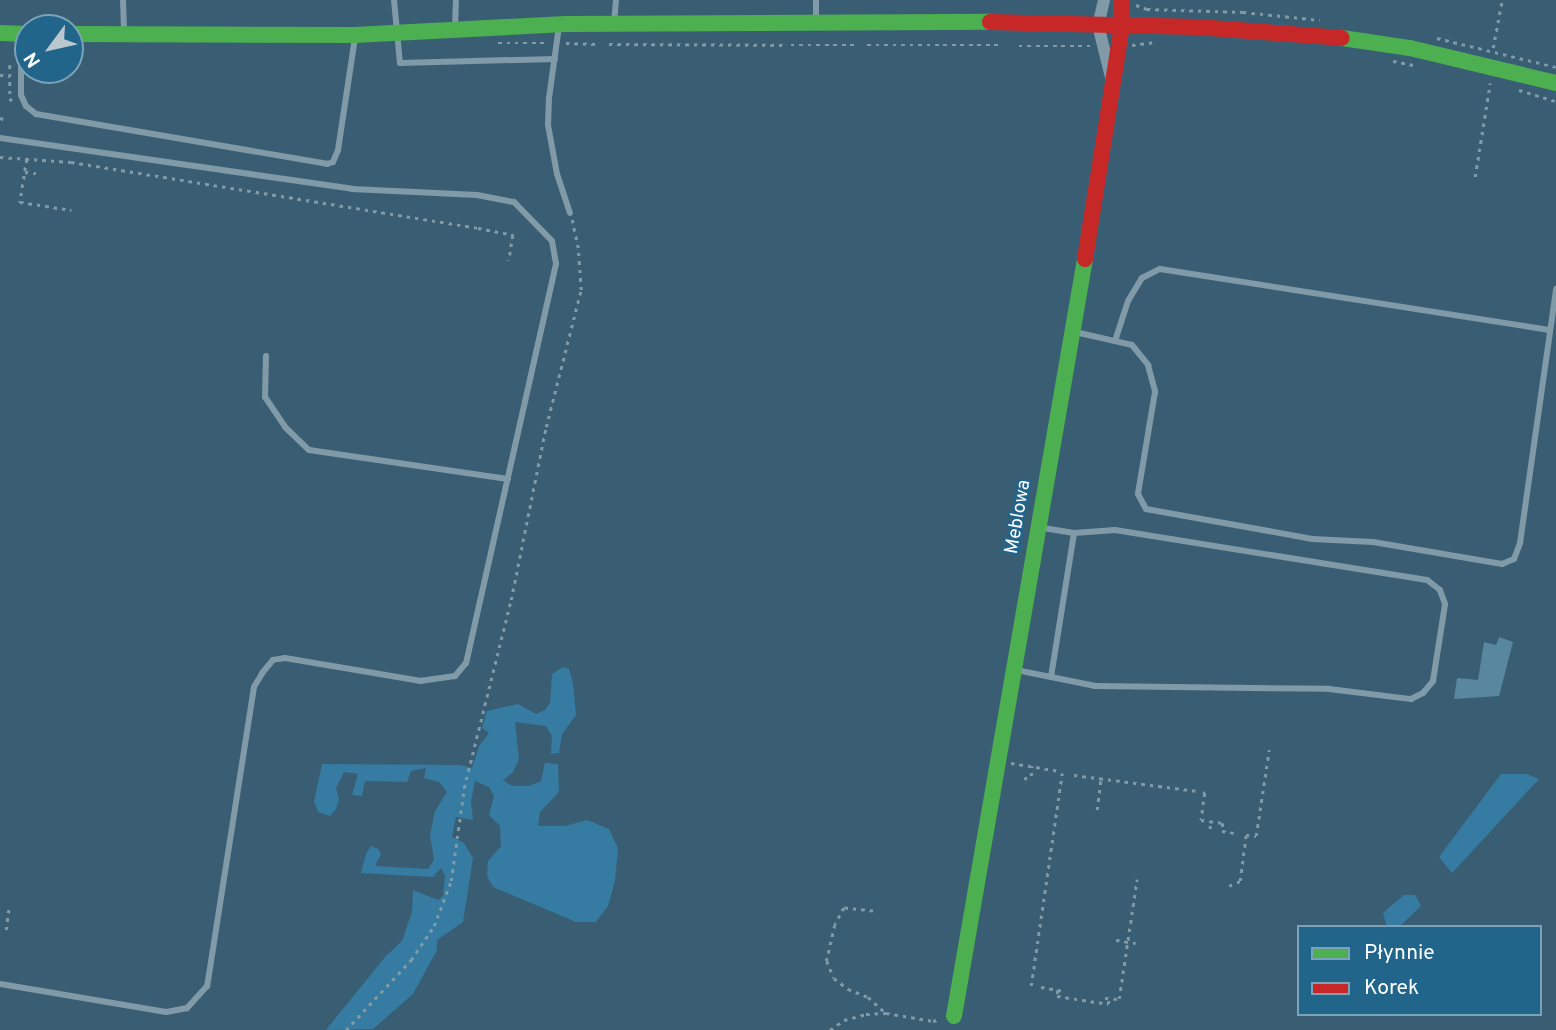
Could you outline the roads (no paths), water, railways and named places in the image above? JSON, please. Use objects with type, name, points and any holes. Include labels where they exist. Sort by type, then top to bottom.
[{"type":"street","points":[[1104,0],[1098,24],[1112,81]]},
{"type":"street","name":"Meblowa","points":[[954,1016],[1101,169],[1122,25],[1122,0]]},
{"type":"street","points":[[84,34],[355,35],[559,24],[1098,24],[1338,37],[1491,73],[1556,83]]},
{"type":"lane","points":[[124,0],[124,34]]},
{"type":"lane","points":[[394,0],[400,63],[555,59]]},
{"type":"lane","points":[[455,30],[456,0]]},
{"type":"lane","points":[[614,24],[616,0]]},
{"type":"lane","points":[[816,0],[816,23]]},
{"type":"lane","points":[[559,24],[548,125],[557,174],[570,213]]},
{"type":"lane","points":[[22,84],[21,95],[26,106],[36,114],[327,163],[333,162],[338,150],[355,35]]},
{"type":"lane","points":[[0,138],[86,148],[352,189],[477,195],[514,202],[552,241],[556,264],[466,663],[455,676],[421,681],[285,658],[273,660],[263,672],[254,687],[208,986],[187,1008],[166,1012],[0,984]]},
{"type":"lane","points":[[1115,341],[1128,301],[1142,278],[1160,268],[1549,330]]},
{"type":"lane","points":[[1073,331],[1132,345],[1148,365],[1155,392],[1138,494],[1146,509],[1312,539],[1373,542],[1502,564],[1514,559],[1520,543],[1556,289]]},
{"type":"lane","points":[[266,356],[265,397],[285,427],[309,450],[508,479]]},
{"type":"lane","points":[[1014,670],[1108,687],[1329,689],[1411,699],[1429,688],[1437,654],[1445,604],[1440,590],[1427,580],[1115,530],[1074,533],[1039,528]]},
{"type":"lane","points":[[1051,677],[1074,533]]}]
